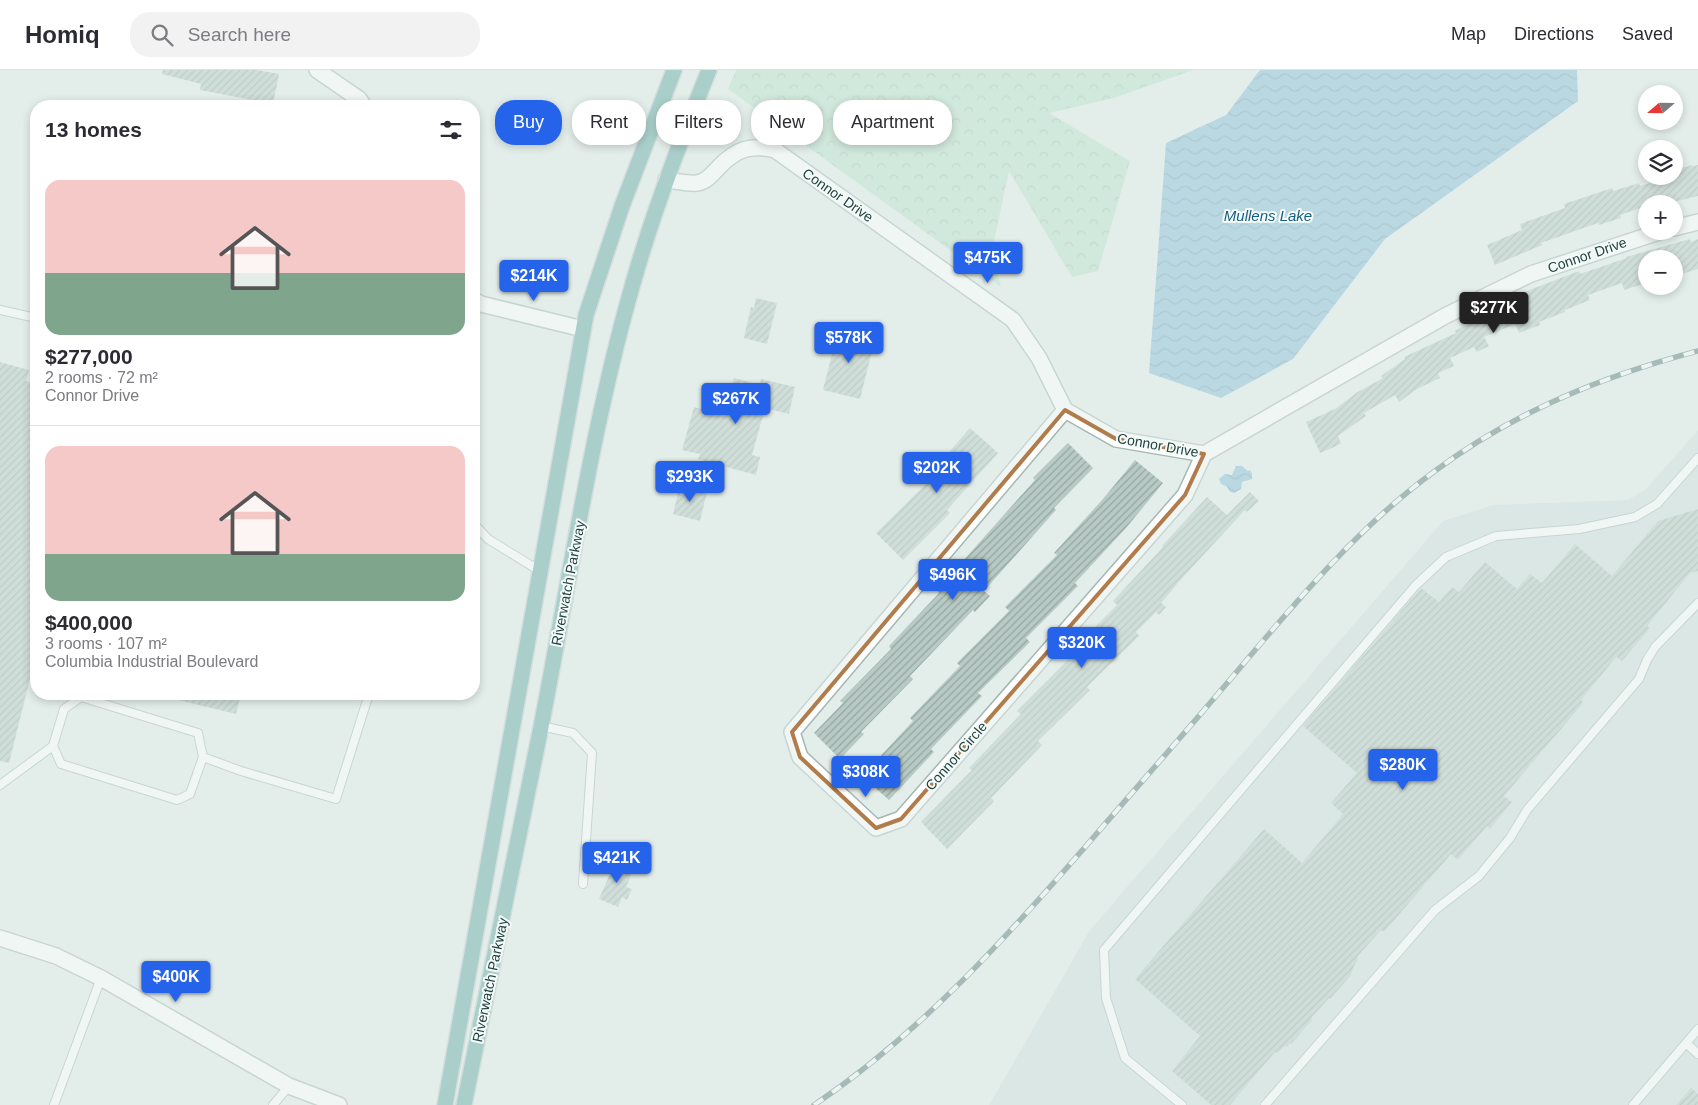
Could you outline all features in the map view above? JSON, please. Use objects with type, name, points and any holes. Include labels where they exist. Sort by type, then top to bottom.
[{"type":"main road","name":"Riverwatch Parkway","points":[[445,1105],[586,315],[622,206],[674,70]]},
{"type":"main road","name":"Riverwatch Parkway","points":[[464,1105],[606,392],[638,266],[666,180],[709,70]]},
{"type":"street","points":[[318,70],[360,100]]},
{"type":"street","name":"Connor Drive","points":[[666,180],[698,183],[710,177],[732,155],[746,148],[760,147],[775,150],[1013,320],[1039,358],[1065,410],[1116,440],[1204,454],[1445,316],[1531,274],[1638,239]]},
{"type":"street","points":[[1683,226],[1698,222]]},
{"type":"street","points":[[480,303],[583,329]]},
{"type":"street","name":"Connor Circle","points":[[1065,410],[792,732],[800,756],[876,828],[901,819],[940,775],[1185,495],[1204,454]]},
{"type":"street","points":[[0,938],[56,956],[101,978],[289,1086],[339,1105]]},
{"type":"lane","points":[[0,310],[30,317]]},
{"type":"lane","points":[[1182,1105],[1125,1058],[1106,998],[1104,950],[1415,586],[1446,557],[1496,536],[1579,529],[1635,517],[1657,504],[1698,458]]},
{"type":"lane","points":[[480,530],[488,539],[540,571]]},
{"type":"lane","points":[[1265,1105],[1435,910],[1479,876],[1510,838],[1527,810],[1639,679],[1655,647],[1698,603]]},
{"type":"lane","points":[[0,785],[53,746],[64,709],[77,700]]},
{"type":"lane","points":[[53,746],[61,764],[177,800],[190,794],[204,758],[198,733],[91,700]]},
{"type":"lane","points":[[204,758],[336,799],[367,700]]},
{"type":"lane","points":[[541,726],[573,733],[592,753],[583,884]]},
{"type":"lane","points":[[54,1105],[101,978]]},
{"type":"lane","points":[[1633,1105],[1698,1029]]},
{"type":"lane","points":[[1686,1043],[1698,1054]]},
{"type":"lane","points":[[273,1105],[289,1086]]},
{"type":"highlighted area","points":[[1065,410],[1116,439],[1204,454],[1185,495],[901,819],[876,828],[800,757],[792,732]]},
{"type":"shaded area","points":[[1698,430],[1698,1105],[989,1105],[1090,930],[1443,521],[1493,505],[1628,500],[1646,489]]},
{"type":"green space","points":[[736,70],[1193,70],[1114,98],[1049,113],[1130,161],[1098,271],[1072,277],[1009,171],[992,250],[1001,287],[805,145],[823,145],[823,100],[751,100],[751,106],[728,89]]},
{"type":"water","name":"Mullens Lake","points":[[1260,70],[1577,70],[1578,101],[1385,239],[1293,359],[1221,398],[1149,373],[1166,143],[1226,115]]},
{"type":"water","points":[[1236,466],[1242,466],[1248,471],[1250,470],[1252,479],[1242,482],[1241,489],[1234,493],[1221,484],[1219,479],[1225,474],[1232,475]]},
{"type":"building","points":[[163,70],[257,70],[279,74],[274,100],[252,100],[200,90],[201,84],[162,74]]},
{"type":"building","points":[[1698,165],[1698,196],[1683,200],[1683,195],[1638,195],[1638,209],[1620,215],[1621,218],[1599,225],[1598,223],[1541,243],[1542,245],[1495,265],[1487,245],[1522,230],[1520,224],[1565,208],[1564,204],[1612,188],[1613,191],[1638,183],[1640,186],[1683,185],[1683,168]]},
{"type":"building","points":[[1690,239],[1691,242],[1698,239],[1698,269],[1683,274],[1683,250],[1651,250]]},
{"type":"building","points":[[1638,254],[1638,286],[1624,290],[1622,283],[1588,295],[1590,300],[1539,322],[1540,325],[1519,333],[1515,324],[1484,337],[1489,346],[1477,352],[1474,347],[1450,358],[1454,366],[1438,373],[1440,378],[1417,389],[1399,402],[1395,395],[1364,413],[1366,416],[1338,436],[1341,444],[1320,453],[1306,422],[1335,409],[1356,393],[1383,378],[1381,376],[1405,359],[1404,357],[1456,333],[1455,331],[1484,315],[1508,306],[1506,300],[1579,271],[1580,274]]},
{"type":"building","points":[[756,298],[777,303],[767,344],[744,338],[751,307],[754,308]]},
{"type":"building","points":[[838,330],[875,339],[860,399],[823,390]]},
{"type":"building","points":[[0,362],[29,370],[26,381],[30,382],[30,679],[9,763],[0,761]]},
{"type":"building","points":[[734,378],[760,385],[761,379],[795,387],[789,414],[765,408],[752,455],[760,457],[756,475],[698,459],[700,454],[682,450],[694,407],[724,415]]},
{"type":"building","points":[[970,428],[998,453],[947,510],[950,513],[903,560],[876,533],[928,482],[925,479]]},
{"type":"building","points":[[1068,443],[1093,468],[1054,508],[1056,510],[984,591],[990,596],[975,612],[973,610],[910,676],[913,679],[861,732],[864,734],[840,759],[814,733],[843,703],[840,701],[891,649],[889,646],[939,593],[937,590],[1035,480],[1033,478]]},
{"type":"building","points":[[1135,460],[1163,483],[1126,528],[1075,583],[1078,586],[1026,638],[1030,642],[978,693],[982,696],[931,749],[934,752],[889,800],[862,776],[913,721],[910,718],[960,666],[957,663],[1009,611],[1005,607],[1057,555],[1054,553]]},
{"type":"building","points":[[680,485],[707,492],[700,521],[673,514]]},
{"type":"building","points":[[1250,492],[1259,501],[1247,512],[1245,510],[1184,576],[1161,603],[1166,607],[1159,615],[1156,612],[1136,632],[1139,636],[1087,687],[1090,690],[1038,741],[1042,745],[991,798],[994,801],[947,849],[921,822],[972,770],[969,768],[1021,714],[1017,711],[1069,659],[1066,656],[1117,605],[1113,601],[1207,497],[1227,515]]},
{"type":"building","points":[[1698,509],[1698,571],[1690,573],[1647,626],[1650,628],[1622,661],[1616,657],[1581,700],[1583,703],[1504,796],[1512,802],[1490,829],[1487,826],[1458,860],[1451,854],[1384,932],[1381,930],[1357,957],[1358,959],[1351,975],[1311,1018],[1312,1020],[1291,1044],[1287,1047],[1285,1046],[1277,1053],[1275,1052],[1230,1105],[1211,1105],[1172,1071],[1200,1036],[1135,979],[1264,829],[1302,863],[1343,814],[1331,803],[1357,773],[1303,726],[1421,588],[1439,602],[1452,587],[1459,592],[1485,562],[1517,589],[1530,574],[1542,583],[1575,544],[1612,576],[1658,521]]},
{"type":"building","points":[[178,700],[240,700],[236,714]]},
{"type":"building","points":[[616,860],[634,868],[626,887],[632,889],[627,900],[622,897],[618,907],[599,899]]},
{"type":"building","points":[[1691,1088],[1698,1094],[1698,1105],[1676,1105]]},
{"type":"railway","points":[[814,1105],[891,1047],[927,1015],[995,947],[1194,722],[1325,570],[1378,518],[1406,494],[1465,450],[1496,431],[1560,398],[1628,372],[1698,351]]}]
